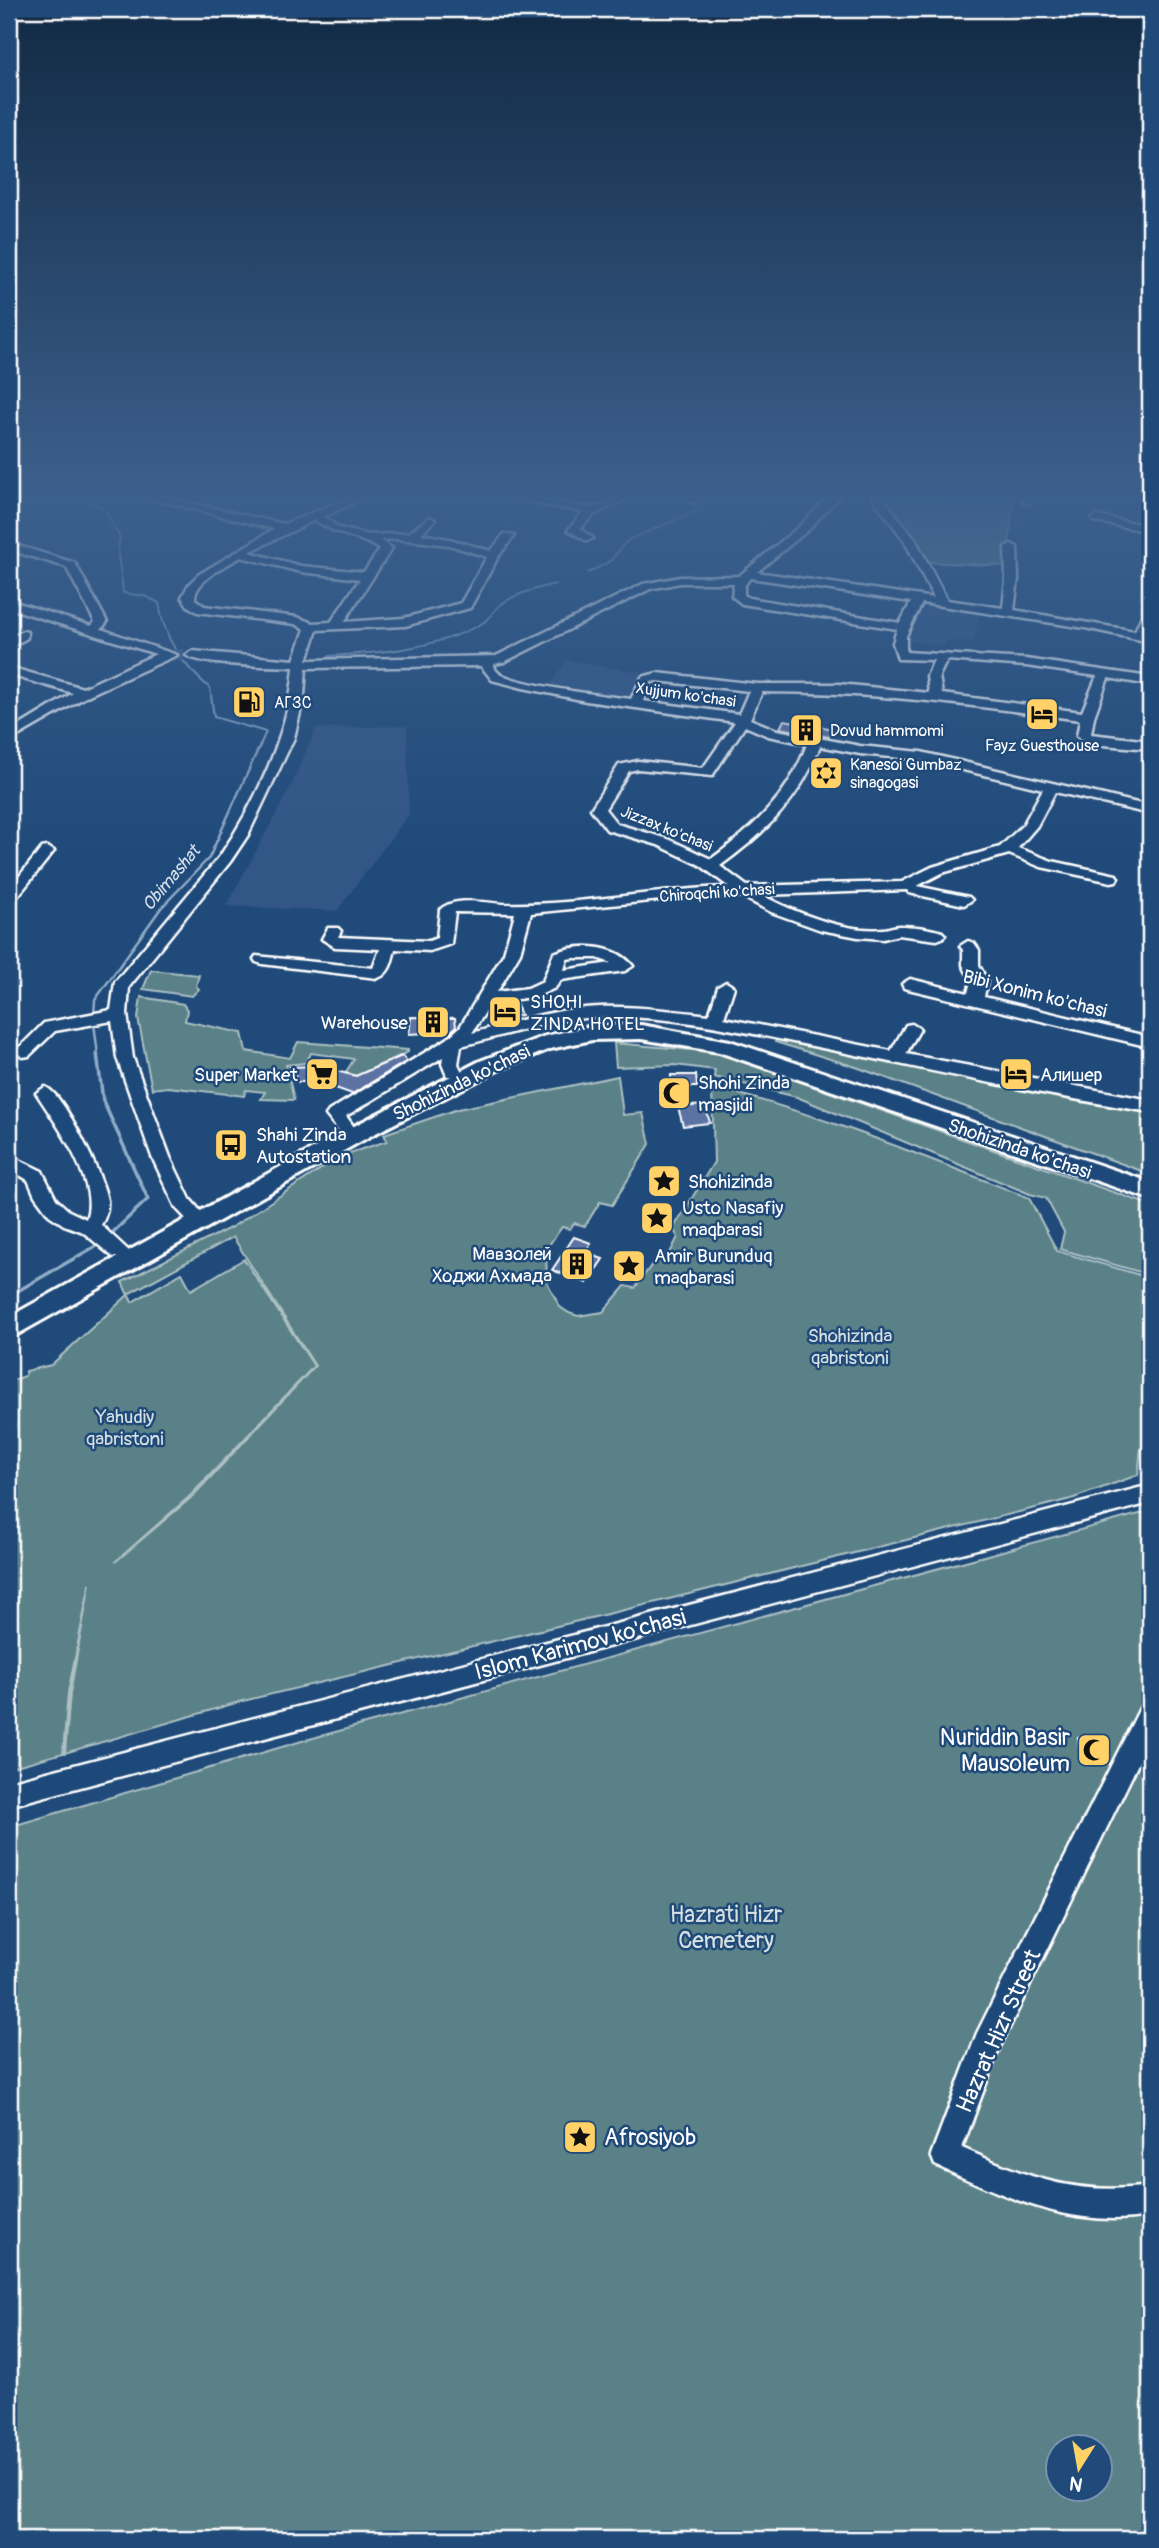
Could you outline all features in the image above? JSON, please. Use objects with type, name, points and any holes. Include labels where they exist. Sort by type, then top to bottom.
[{"type":"main road","name":"Shohizinda ko'chasi","points":[[9,1329],[345,1127],[382,1098],[453,1072],[515,1044],[558,1030],[614,1023],[671,1027],[742,1042],[1150,1182]]},
{"type":"main road","name":"Shohizinda ko'chasi","points":[[9,1314],[104,1238],[196,1217],[488,1066],[552,1041],[609,1031],[657,1034],[722,1046],[1150,1191]]},
{"type":"street","points":[[9,736],[84,692],[168,655],[48,616]]},
{"type":"street","points":[[94,630],[101,622],[98,616]]},
{"type":"street","points":[[249,616],[297,621],[312,627],[413,621],[431,616]]},
{"type":"street","points":[[335,625],[341,616]]},
{"type":"street","points":[[192,655],[237,662],[301,665],[486,662],[500,659],[587,616]]},
{"type":"street","points":[[837,616],[904,627]]},
{"type":"street","points":[[910,616],[898,649],[900,655],[1016,661],[1150,681]]},
{"type":"street","points":[[1030,616],[1146,637],[1142,625],[1147,616]]},
{"type":"street","points":[[196,1217],[183,1203],[161,1157],[125,1058],[118,1014],[121,986],[225,859],[241,835],[287,738],[298,696],[301,654],[312,627]]},
{"type":"street","points":[[9,644],[23,635]]},
{"type":"street","points":[[936,698],[933,676],[942,657]]},
{"type":"street","name":"Xujjum ko'chasi","points":[[486,662],[488,669],[496,677],[635,704],[743,719],[752,726],[773,733],[860,750],[921,756],[1150,810]]},
{"type":"street","points":[[9,671],[84,692]]},
{"type":"street","points":[[1104,673],[1087,717],[1085,739],[1150,745]]},
{"type":"street","points":[[635,704],[649,678],[757,688],[833,688],[1087,717]]},
{"type":"street","name":"Jizzax ko'chasi","points":[[757,688],[743,719],[707,773],[638,765],[624,768],[598,809],[612,827],[663,842],[712,865],[743,890],[776,909],[821,925],[858,932],[883,934],[897,930],[937,935]]},
{"type":"street","points":[[712,865],[751,839],[775,813],[800,775],[815,741]]},
{"type":"street","points":[[1052,785],[1023,835],[1010,849],[1023,857],[1111,878]]},
{"type":"street","name":"Chiroqchi ko'chasi","points":[[390,945],[439,944],[444,941],[450,908],[524,909],[681,893],[903,886],[915,883],[937,870],[998,855],[1010,849]]},
{"type":"street","points":[[9,898],[47,851]]},
{"type":"street","points":[[914,890],[964,900]]},
{"type":"street","points":[[382,1098],[453,1044],[466,1030],[512,953],[524,909]]},
{"type":"street","points":[[262,959],[377,974],[390,945],[335,942],[330,939],[333,931]]},
{"type":"street","points":[[968,946],[971,950],[971,965],[979,981],[975,1000]]},
{"type":"street","points":[[484,998],[539,990],[550,984],[555,976]]},
{"type":"street","name":"Bibi Xonim ko'chasi","points":[[910,984],[1150,1042]]},
{"type":"street","points":[[716,1021],[726,987]]},
{"type":"street","points":[[453,1044],[550,1018],[597,1012],[631,1012],[716,1021],[897,1056],[1030,1086],[1150,1106]]},
{"type":"street","points":[[23,1052],[50,1027],[118,1014]]},
{"type":"street","points":[[897,1056],[912,1029]]},
{"type":"street","points":[[453,1044],[450,1064],[453,1072]]},
{"type":"street","points":[[45,1093],[70,1128],[97,1196],[104,1238]]},
{"type":"street","points":[[9,1161],[36,1177],[41,1193],[68,1221],[104,1238]]},
{"type":"street","name":"Islom Karimov ko'chasi","points":[[9,1794],[1150,1494]]},
{"type":"street","name":"Hazrat Hizr Street","points":[[1150,1714],[987,2043],[944,2155],[1020,2189],[1059,2200],[1107,2207],[1150,2201]]},
{"type":"shaded area","points":[[915,616],[979,616],[974,642],[946,641],[944,646],[906,641]]},
{"type":"shaded area","points":[[567,660],[643,673],[642,685],[632,700],[549,686]]},
{"type":"shaded area","points":[[407,726],[409,814],[337,911],[226,906],[290,788],[316,728]]},
{"type":"green space","points":[[151,970],[199,975],[196,986],[199,989],[192,996],[143,989]]},
{"type":"green space","points":[[141,997],[183,1004],[187,1010],[185,1021],[242,1033],[246,1051],[290,1058],[298,1042],[408,1052],[356,1076],[346,1072],[354,1059],[311,1053],[306,1063],[286,1065],[294,1100],[261,1099],[265,1092],[246,1090],[244,1096],[168,1087],[152,1089],[138,1018]]},
{"type":"green space","points":[[780,1034],[1150,1109],[1150,1174],[856,1067],[775,1042]]},
{"type":"green space","points":[[614,1043],[715,1052],[1150,1205],[1150,1275],[1060,1249],[1064,1232],[1046,1198],[1030,1194],[797,1097],[714,1077],[715,1070],[675,1065],[616,1067]]},
{"type":"green space","name":"Shohizinda qabristoni","points":[[618,1076],[623,1115],[643,1113],[650,1144],[612,1205],[600,1202],[585,1226],[574,1223],[570,1229],[562,1227],[546,1249],[547,1282],[560,1307],[578,1316],[603,1312],[625,1286],[635,1288],[658,1256],[670,1253],[678,1237],[673,1229],[714,1162],[712,1087],[833,1123],[1029,1198],[1057,1251],[1150,1278],[1150,1451],[1141,1448],[1138,1475],[1071,1499],[239,1702],[65,1753],[70,1693],[90,1583],[68,1693],[63,1753],[9,1768],[9,1382],[25,1376],[26,1371],[51,1365],[128,1295],[122,1282],[232,1227],[341,1156],[387,1141],[384,1134],[458,1109]],"holes":[[[233,1237],[315,1366],[193,1496],[115,1562],[190,1496],[314,1366],[244,1259],[191,1290],[182,1273],[132,1302],[128,1294]]]},
{"type":"green space","name":"Afrosiyob","points":[[1150,1511],[1150,2539],[9,2539],[9,1827],[302,1741]]},
{"type":"building","name":"Dovud hammomi","points":[[784,720],[834,729],[829,737],[780,728]]},
{"type":"building","name":"SHOHI ZINDA HOTEL","points":[[517,1005],[521,1015],[493,1020],[490,1009]]},
{"type":"building","name":"Warehouse","points":[[411,1017],[455,1018],[456,1027],[450,1032],[409,1034]]},
{"type":"building","name":"Super Market","points":[[402,1056],[407,1061],[352,1094],[319,1082],[298,1082],[290,1067],[316,1066],[356,1076]]},
{"type":"building","points":[[671,1075],[696,1075],[697,1087],[678,1087],[679,1098],[670,1098]]},
{"type":"building","points":[[705,1105],[710,1123],[683,1126],[678,1107]]},
{"type":"building","name":"Мавзолей Ходжи Ахмада","points":[[574,1237],[591,1243],[585,1253],[603,1259],[587,1283],[552,1270]]},
{"type":"building","name":"Nuriddin Basir Mausoleum","points":[[1078,1738],[1108,1743],[1109,1763],[1080,1758]]},
{"type":"waterway","name":"Obimashat","points":[[161,616],[176,650],[191,670],[210,688],[214,717],[266,732],[260,745]]},
{"type":"waterway","points":[[329,656],[387,651],[426,644],[464,632],[484,622],[490,616]]},
{"type":"waterway","name":"Obimashat","points":[[94,1015],[95,1000],[161,908],[209,858],[261,743]]},
{"type":"waterway","name":"Obimashat","points":[[94,1023],[98,1055]]},
{"type":"waterway","name":"Obimashat","points":[[97,1053],[103,1101],[148,1199],[109,1236]]},
{"type":"waterway","name":"Obimashat","points":[[9,1296],[101,1243]]},
{"type":"tunnel","points":[[172,655],[192,655]]},
{"type":"place","name":"АГЗС","points":[[249,702]]},
{"type":"place","name":"Fayz Guesthouse","points":[[1042,714]]},
{"type":"place","name":"Dovud hammomi","points":[[806,730]]},
{"type":"place","name":"Kanesoi Gumbaz sinagogasi","points":[[826,773]]},
{"type":"place","name":"SHOHI ZINDA HOTEL","points":[[505,1012]]},
{"type":"place","name":"Warehouse","points":[[433,1022]]},
{"type":"place","name":"Super Market","points":[[322,1074]]},
{"type":"place","name":"Алишер","points":[[1016,1074]]},
{"type":"place","name":"Shohi Zinda masjidi","points":[[674,1093]]},
{"type":"place","name":"Shahi Zinda Autostation","points":[[231,1145]]},
{"type":"place","name":"Shohizinda","points":[[664,1181]]},
{"type":"place","name":"Usto Nasafiy maqbarasi","points":[[657,1218]]},
{"type":"place","name":"Мавзолей Ходжи Ахмада","points":[[577,1264]]},
{"type":"place","name":"Amir Burunduq maqbarasi","points":[[629,1266]]},
{"type":"place","name":"Nuriddin Basir Mausoleum","points":[[1094,1750]]},
{"type":"place","name":"Afrosiyob","points":[[580,2137]]},
{"type":"park label","name":"Yahudiy qabristoni","points":[[125,1427]]},
{"type":"park label","name":"Hazrati Hizr Cemetery","points":[[726,1927]]}]
